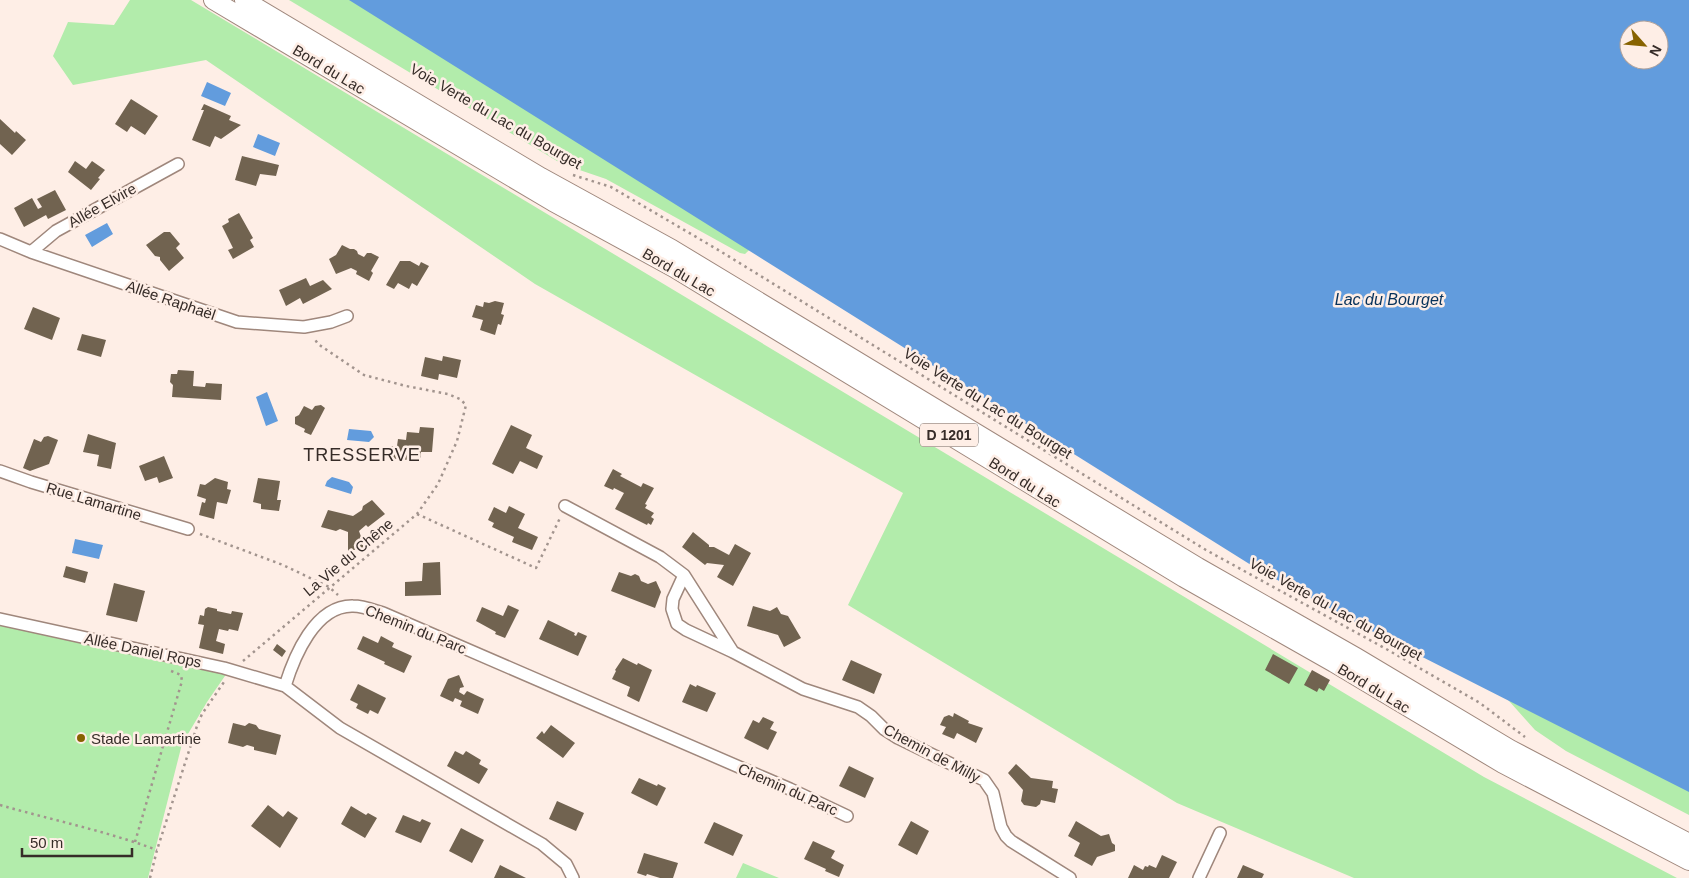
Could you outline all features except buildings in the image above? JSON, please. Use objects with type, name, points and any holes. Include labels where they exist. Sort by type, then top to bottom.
[{"type":"main road","name":"Bord du Lac","points":[[213,0],[553,202],[674,268],[1184,578],[1334,663],[1503,764],[1689,861]]},
{"type":"main road","name":"Bord du Lac","points":[[244,0],[541,177],[680,254],[1198,567],[1356,657],[1510,749],[1689,843]]},
{"type":"street","name":"Allée Elvire","points":[[31,252],[56,231],[178,164]]},
{"type":"street","name":"Allée Raphaël","points":[[0,239],[31,252],[237,322],[304,327],[330,322],[347,316]]},
{"type":"street","name":"Rue Lamartine","points":[[0,471],[188,529]]},
{"type":"street","name":"Chemin de Milly","points":[[565,506],[660,557],[684,575],[733,652]]},
{"type":"street","name":"Chemin de Milly","points":[[684,575],[673,599],[672,609],[677,624],[803,689],[858,707],[898,738],[984,780],[993,793],[1001,827],[1006,836],[1070,878]]},
{"type":"street","name":"Chemin du Parc","points":[[285,686],[298,653],[310,631],[320,620],[332,612],[351,606],[366,607],[383,612],[790,789],[847,816]]},
{"type":"street","name":"Allée Daniel Rops","points":[[0,619],[232,671],[285,686]]},
{"type":"street","points":[[285,686],[340,728],[542,844],[566,864],[572,878]]},
{"type":"street","points":[[1199,878],[1220,833]]},
{"type":"path","name":"Voie Verte du Lac du Bourget","points":[[571,174],[611,188],[711,246],[1206,550],[1480,703],[1530,742]]},
{"type":"path","name":"La Vie du Chêne","points":[[150,878],[157,850],[197,726],[202,714],[232,671],[417,514],[438,484],[457,441],[466,405],[460,399],[448,394],[364,375],[318,344],[304,327]]},
{"type":"path","points":[[417,514],[536,568],[565,506]]},
{"type":"path","points":[[188,529],[283,565],[329,587],[351,606]]},
{"type":"path","points":[[136,842],[182,681],[181,675],[166,670]]},
{"type":"path","points":[[0,805],[136,842],[157,850]]},
{"type":"green space","points":[[130,0],[191,0],[1484,777],[1677,878],[1354,878],[1177,803],[848,605],[903,493],[535,284],[206,60],[73,85],[53,56],[68,22],[114,25]]},
{"type":"green space","points":[[289,0],[487,0],[764,236],[745,254],[740,253],[606,179],[562,164]]},
{"type":"green space","points":[[0,624],[227,673],[182,744],[148,878],[0,878]]},
{"type":"green space","points":[[1493,683],[1689,764],[1689,815],[1566,751],[1535,730]]},
{"type":"green space","points":[[743,863],[779,878],[736,878]]},
{"type":"water","name":"Lac du Bourget","points":[[349,0],[1689,0],[1689,792],[1381,636],[1259,570]]},
{"type":"water","points":[[207,82],[231,93],[225,106],[201,96]]},
{"type":"water","points":[[258,134],[280,143],[275,156],[253,147]]},
{"type":"water","points":[[107,223],[113,234],[92,247],[85,235]]},
{"type":"water","points":[[267,392],[278,421],[266,426],[256,397]]},
{"type":"water","points":[[349,429],[371,431],[374,437],[369,442],[347,440]]},
{"type":"water","points":[[332,477],[349,482],[353,487],[351,494],[325,486]]},
{"type":"water","points":[[75,539],[103,545],[99,559],[72,553]]},
{"type":"place","name":"Stade Lamartine","points":[[81,738]]},
{"type":"district","name":"TRESSERVE","points":[[362,455]]}]
